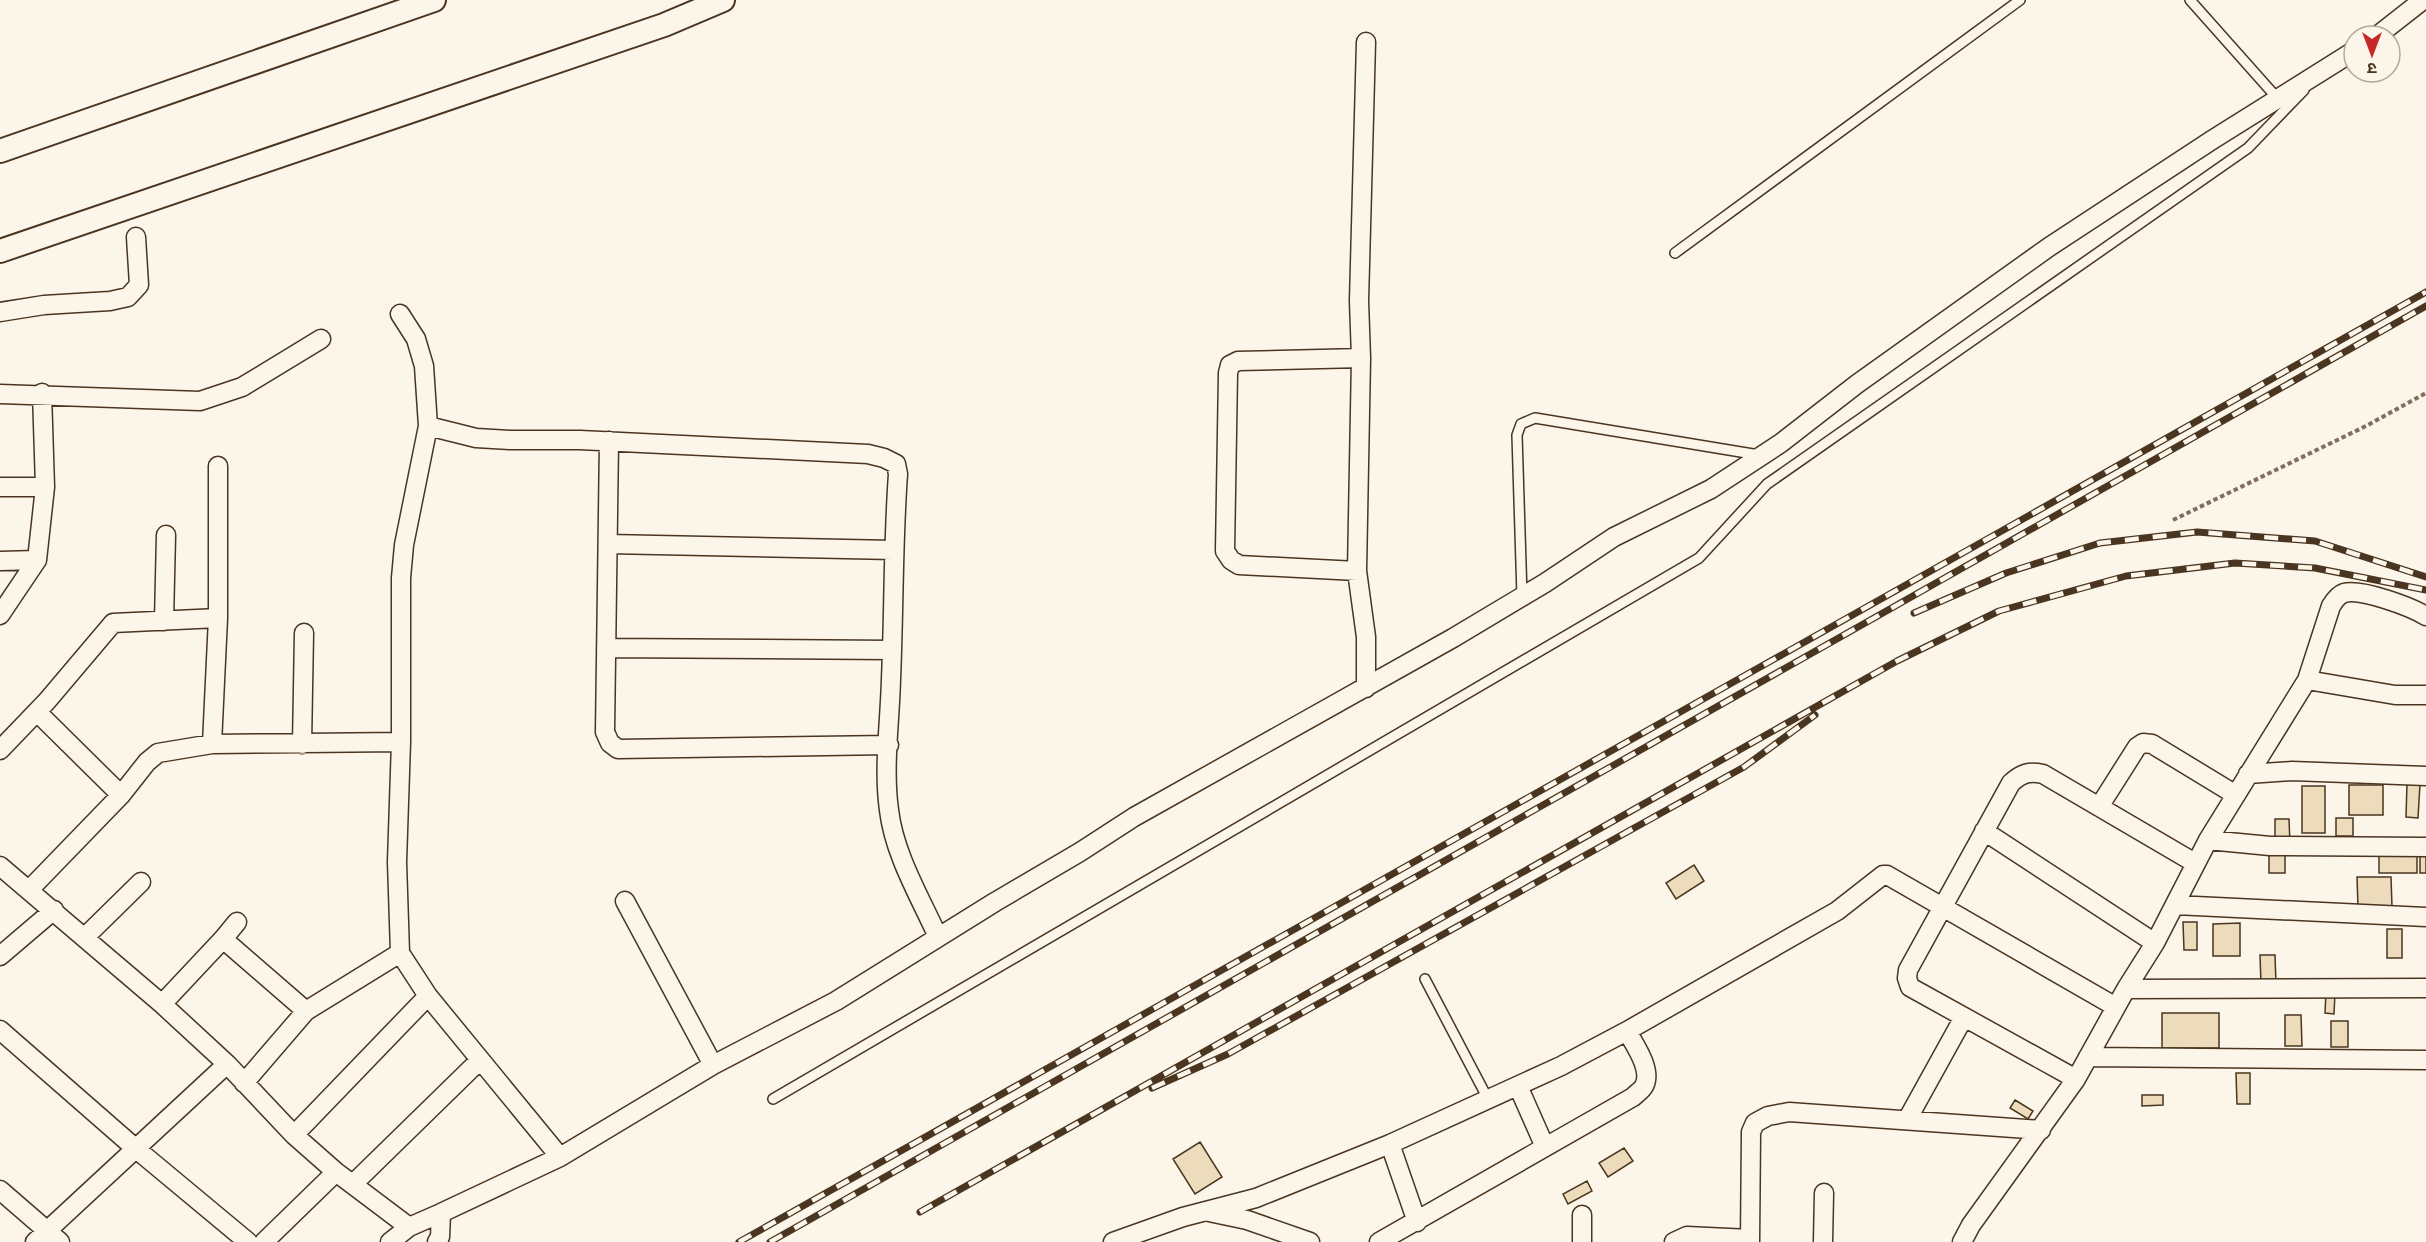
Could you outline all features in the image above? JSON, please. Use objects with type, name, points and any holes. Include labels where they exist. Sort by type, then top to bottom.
[{"type":"street","points":[[0,151],[434,0]]},
{"type":"street","points":[[0,251],[664,25],[723,0]]},
{"type":"street","points":[[2392,24],[2423,0]]},
{"type":"street","points":[[1366,42],[1359,301],[1361,358],[1357,571],[1366,637],[1366,688]]},
{"type":"street","points":[[390,1242],[409,1227],[560,1157],[713,1065],[836,1001],[1134,817],[1366,688],[1522,596],[1614,537],[1711,489],[2049,247],[2212,140],[2342,59]]},
{"type":"street","points":[[0,312],[44,305],[110,301],[128,297],[139,285],[136,237]]},
{"type":"street","points":[[400,314],[416,339],[424,366],[428,426],[404,545],[401,578],[401,742],[397,862],[400,953],[428,996],[560,1157]]},
{"type":"street","points":[[0,393],[200,400],[242,387],[321,339]]},
{"type":"street","points":[[1357,571],[1239,565],[1225,552],[1228,373],[1230,365],[1238,361],[1361,358]]},
{"type":"street","points":[[0,615],[38,560],[45,487],[42,393]]},
{"type":"street","points":[[428,426],[476,438],[609,441],[868,454],[896,464],[898,474],[893,550],[892,650],[886,777],[891,820],[898,847],[938,937]]},
{"type":"street","points":[[609,441],[605,732],[610,742],[618,749],[889,746]]},
{"type":"street","points":[[212,744],[218,618],[218,466]]},
{"type":"street","points":[[0,487],[45,487]]},
{"type":"street","points":[[164,621],[166,535]]},
{"type":"street","points":[[608,544],[893,550]]},
{"type":"street","points":[[0,561],[38,560]]},
{"type":"street","points":[[1962,1242],[1971,1225],[2076,1079],[2126,989],[2155,943],[2208,840],[2307,680],[2331,606],[2337,597],[2344,593],[2384,599],[2416,610],[2426,616]]},
{"type":"street","points":[[0,750],[37,712],[113,623],[218,618]]},
{"type":"street","points":[[302,744],[304,633]]},
{"type":"street","points":[[606,648],[892,650]]},
{"type":"street","points":[[2307,680],[2395,695],[2426,695]]},
{"type":"street","points":[[37,712],[121,795]]},
{"type":"street","points":[[29,890],[121,795],[147,762],[158,753],[212,744],[401,742]]},
{"type":"street","points":[[2099,807],[2137,747],[2144,743],[2152,744],[2236,795]]},
{"type":"street","points":[[2248,774],[2292,771],[2426,776]]},
{"type":"street","points":[[2076,1079],[1910,987],[1907,978],[1908,970],[1942,906],[2012,783],[2021,774],[2032,772],[2043,774],[2195,863]]},
{"type":"street","points":[[1984,831],[2155,943]]},
{"type":"street","points":[[2208,840],[2270,846],[2426,847]]},
{"type":"street","points":[[0,866],[162,1004],[227,1064],[294,1135],[336,1172],[409,1227]]},
{"type":"street","points":[[1113,1242],[1205,1211],[1257,1198],[1390,1144],[1561,1066],[1627,1031],[1837,911],[1882,875],[1887,875],[1942,906],[2116,1007]]},
{"type":"street","points":[[85,938],[141,882]]},
{"type":"street","points":[[625,901],[713,1065]]},
{"type":"street","points":[[2175,905],[2426,917]]},
{"type":"street","points":[[0,956],[54,910]]},
{"type":"street","points":[[162,1004],[224,939],[237,922]]},
{"type":"street","points":[[224,939],[306,1011]]},
{"type":"street","points":[[244,1083],[306,1011],[400,953]]},
{"type":"street","points":[[2126,989],[2426,988]]},
{"type":"street","points":[[294,1135],[428,996]]},
{"type":"street","points":[[1907,1120],[1964,1017]]},
{"type":"street","points":[[0,1030],[135,1148],[248,1242]]},
{"type":"street","points":[[1379,1242],[1633,1096],[1644,1087],[1646,1073],[1641,1057],[1627,1031]]},
{"type":"street","points":[[2088,1057],[2426,1060]]},
{"type":"street","points":[[353,1184],[480,1060]]},
{"type":"street","points":[[0,1190],[48,1238],[135,1148],[227,1064]]},
{"type":"street","points":[[1518,1086],[1545,1147]]},
{"type":"street","points":[[1674,1242],[1687,1236],[1750,1240],[1751,1132],[1755,1123],[1768,1116],[1789,1112],[2041,1130]]},
{"type":"street","points":[[1390,1144],[1417,1222]]},
{"type":"street","points":[[264,1242],[336,1172]]},
{"type":"street","points":[[1823,1242],[1824,1193]]},
{"type":"street","points":[[1205,1211],[1247,1220],[1310,1242]]},
{"type":"street","points":[[437,1242],[440,1237],[441,1213]]},
{"type":"street","points":[[1582,1215],[1582,1242]]},
{"type":"lane","points":[[1675,253],[2020,0]]},
{"type":"lane","points":[[2190,0],[2279,100]]},
{"type":"lane","points":[[773,1099],[1699,558],[1767,484],[2248,148],[2318,75]]},
{"type":"lane","points":[[1522,596],[1517,435],[1521,424],[1535,418],[1761,455]]},
{"type":"lane","points":[[1425,979],[1488,1099]]},
{"type":"path","points":[[2173,520],[2366,426],[2426,393]]},
{"type":"building","points":[[2407,783],[2420,784],[2418,818],[2406,817]]},
{"type":"building","points":[[2349,785],[2383,785],[2383,815],[2349,815]]},
{"type":"building","points":[[2302,786],[2325,786],[2325,833],[2302,833]]},
{"type":"building","points":[[2336,818],[2353,818],[2353,836],[2336,836]]},
{"type":"building","points":[[2275,819],[2289,819],[2290,844],[2275,844]]},
{"type":"building","points":[[2269,852],[2285,852],[2285,873],[2269,873]]},
{"type":"building","points":[[2379,852],[2417,852],[2417,873],[2379,873]]},
{"type":"building","points":[[2420,854],[2426,854],[2426,873],[2420,873]]},
{"type":"building","points":[[1694,865],[1704,881],[1676,899],[1666,883]]},
{"type":"building","points":[[2357,877],[2391,877],[2392,907],[2358,907]]},
{"type":"building","points":[[2183,922],[2197,922],[2197,950],[2184,950]]},
{"type":"building","points":[[2240,923],[2240,956],[2213,956],[2213,924]]},
{"type":"building","points":[[2387,929],[2402,929],[2402,958],[2387,958]]},
{"type":"building","points":[[2260,955],[2275,955],[2276,984],[2261,985]]},
{"type":"building","points":[[2326,992],[2335,993],[2334,1014],[2325,1013]]},
{"type":"building","points":[[2162,1013],[2219,1013],[2219,1048],[2162,1048]]},
{"type":"building","points":[[2285,1015],[2301,1015],[2302,1046],[2285,1046]]},
{"type":"building","points":[[2331,1021],[2348,1021],[2348,1047],[2331,1047]]},
{"type":"building","points":[[2236,1073],[2250,1073],[2250,1104],[2237,1104]]},
{"type":"building","points":[[2142,1095],[2163,1095],[2163,1105],[2142,1106]]},
{"type":"building","points":[[2015,1100],[2033,1111],[2028,1119],[2010,1108]]},
{"type":"building","points":[[1200,1142],[1222,1177],[1195,1194],[1173,1159]]},
{"type":"building","points":[[1624,1148],[1633,1161],[1608,1177],[1599,1163]]},
{"type":"building","points":[[1587,1181],[1592,1191],[1568,1204],[1563,1194]]},
{"type":"railway","points":[[739,1242],[2426,292]]},
{"type":"railway","points":[[770,1242],[2426,306]]},
{"type":"railway","points":[[1914,613],[2006,573],[2100,543],[2197,532],[2315,541],[2426,577]]},
{"type":"railway","points":[[920,1212],[1897,661],[1999,611],[2126,576],[2235,563],[2315,568],[2426,590]]},
{"type":"railway","points":[[1152,1088],[1228,1054],[1744,767],[1815,715]]}]
